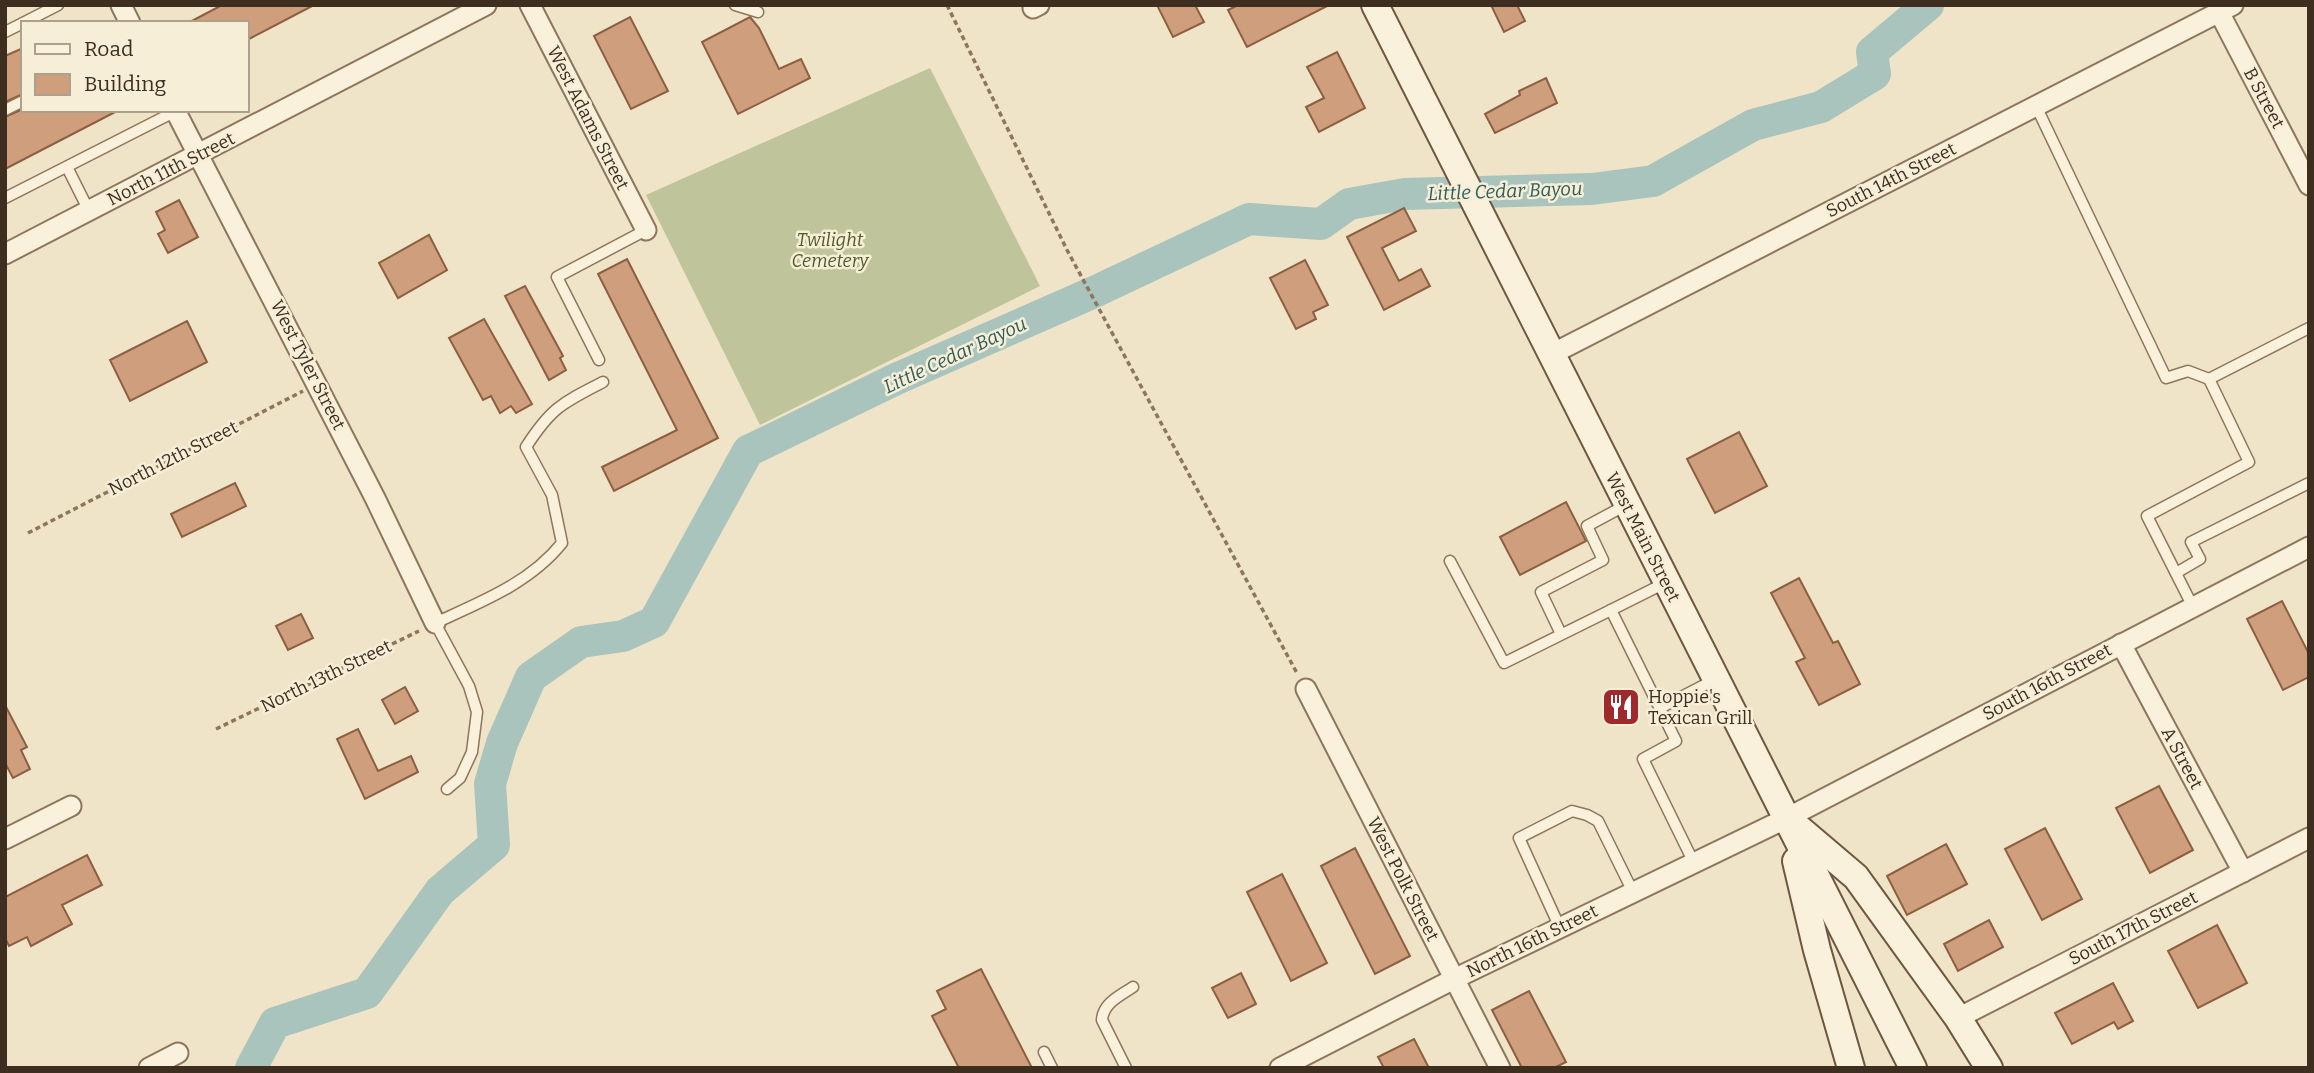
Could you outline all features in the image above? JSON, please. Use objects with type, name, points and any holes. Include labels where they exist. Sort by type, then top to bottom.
[{"type":"main road","name":"West Main Street","points":[[1375,5],[1913,1068]]},
{"type":"main road","points":[[1787,818],[1856,877],[1958,1018],[1989,1068]]},
{"type":"main road","points":[[1787,818],[1817,950],[1851,1068]]},
{"type":"street","points":[[121,5],[129,21]]},
{"type":"street","name":"North 11th Street","points":[[5,254],[486,5]]},
{"type":"street","name":"West Adams Street","points":[[530,5],[646,230]]},
{"type":"street","name":"South 14th Street","points":[[1550,355],[2226,9]]},
{"type":"street","name":"B Street","points":[[2226,9],[2309,185]]},
{"type":"street","name":"West Tyler Street","points":[[176,112],[317,384],[435,623]]},
{"type":"street","name":"South 16th Street","points":[[1787,818],[2309,547]]},
{"type":"street","name":"A Street","points":[[2121,644],[2243,872]]},
{"type":"street","name":"West Polk Street","points":[[1306,689],[1500,1068]]},
{"type":"street","points":[[5,839],[71,806]]},
{"type":"street","name":"North 16th Street","points":[[1280,1068],[1454,979],[1787,818]]},
{"type":"street","name":"South 17th Street","points":[[1958,1018],[2309,838]]},
{"type":"street","points":[[149,1068],[178,1053]]},
{"type":"lane","points":[[27,21],[58,5]]},
{"type":"lane","points":[[735,5],[758,12]]},
{"type":"lane","points":[[5,32],[21,24]]},
{"type":"lane","points":[[5,110],[21,101]]},
{"type":"lane","points":[[2036,106],[2166,378],[2189,371],[2209,379],[2249,462],[2147,516],[2193,607]]},
{"type":"lane","points":[[5,198],[173,112]]},
{"type":"lane","points":[[67,167],[89,211]]},
{"type":"lane","points":[[599,360],[557,277],[646,230]]},
{"type":"lane","points":[[2209,379],[2309,328]]},
{"type":"lane","points":[[447,789],[460,778],[472,752],[477,712],[469,686],[435,623],[505,590],[549,559],[562,543],[552,495],[526,447],[543,421],[560,404],[603,382]]},
{"type":"lane","points":[[2176,573],[2200,559],[2191,542],[2309,483]]},
{"type":"lane","points":[[1561,634],[1541,592],[1603,560],[1587,526],[1627,505]]},
{"type":"lane","points":[[1450,561],[1504,663],[1667,581]]},
{"type":"lane","points":[[1611,610],[1676,741],[1643,759],[1694,863]]},
{"type":"lane","points":[[1660,708],[1716,679]]},
{"type":"lane","points":[[1560,928],[1519,838],[1572,811],[1598,821],[1633,892]]},
{"type":"lane","points":[[1126,1068],[1102,1020],[1102,1012],[1133,987]]},
{"type":"lane","points":[[1044,1052],[1052,1068]]},
{"type":"path","points":[[947,5],[1068,250],[1306,689]]},
{"type":"path","name":"North 12th Street","points":[[28,533],[317,384]]},
{"type":"path","name":"North 13th Street","points":[[216,729],[435,623]]},
{"type":"green space","name":"Twilight Cemetery","points":[[930,68],[1040,286],[760,425],[646,195]]},
{"type":"building","points":[[222,5],[314,5],[248,39],[248,21],[192,21]]},
{"type":"building","points":[[1157,5],[1195,5],[1204,22],[1173,37]]},
{"type":"building","points":[[1238,5],[1329,5],[1247,47],[1228,10]]},
{"type":"building","points":[[1491,5],[1517,5],[1525,21],[1504,32]]},
{"type":"building","points":[[630,17],[668,91],[631,109],[594,36]]},
{"type":"building","points":[[750,17],[759,28],[779,69],[801,59],[810,78],[738,114],[702,42]]},
{"type":"building","points":[[21,49],[21,95],[5,102],[5,56]]},
{"type":"building","points":[[1337,52],[1365,108],[1319,132],[1306,107],[1324,98],[1307,67]]},
{"type":"building","points":[[1546,78],[1557,103],[1495,133],[1485,114],[1520,95],[1519,91]]},
{"type":"building","points":[[21,110],[21,112],[115,112],[5,169],[5,117]]},
{"type":"building","points":[[179,200],[198,237],[168,253],[158,234],[165,230],[156,212]]},
{"type":"building","points":[[1404,208],[1416,231],[1382,248],[1399,281],[1421,269],[1430,286],[1384,310],[1347,237]]},
{"type":"building","points":[[429,235],[447,270],[398,298],[379,263]]},
{"type":"building","points":[[627,259],[718,438],[614,491],[602,467],[677,430],[598,274]]},
{"type":"building","points":[[1305,260],[1328,305],[1313,312],[1316,319],[1296,329],[1270,278]]},
{"type":"building","points":[[525,286],[563,356],[560,358],[566,370],[549,380],[505,296]]},
{"type":"building","points":[[484,319],[532,404],[516,413],[511,406],[500,413],[491,396],[483,400],[449,338]]},
{"type":"building","points":[[187,321],[207,362],[130,401],[110,360]]},
{"type":"building","points":[[1739,432],[1767,486],[1715,513],[1687,459]]},
{"type":"building","points":[[235,483],[246,506],[182,537],[171,514]]},
{"type":"building","points":[[1566,502],[1586,541],[1520,575],[1500,537]]},
{"type":"building","points":[[1799,578],[1833,643],[1838,641],[1860,684],[1819,705],[1796,662],[1805,658],[1771,593]]},
{"type":"building","points":[[2282,601],[2309,654],[2309,677],[2283,690],[2247,619]]},
{"type":"building","points":[[301,614],[313,638],[288,650],[276,626]]},
{"type":"building","points":[[405,687],[418,711],[395,724],[382,700]]},
{"type":"building","points":[[5,705],[27,747],[21,750],[30,769],[13,778],[5,763]]},
{"type":"building","points":[[358,729],[378,771],[411,756],[418,772],[365,799],[337,739]]},
{"type":"building","points":[[2159,786],[2193,850],[2150,873],[2116,808]]},
{"type":"building","points":[[2045,828],[2082,899],[2042,920],[2005,849]]},
{"type":"building","points":[[1946,844],[1967,884],[1907,915],[1887,876]]},
{"type":"building","points":[[1355,848],[1410,956],[1375,974],[1321,866]]},
{"type":"building","points":[[87,855],[102,885],[62,905],[72,924],[31,946],[27,937],[9,946],[5,938],[5,897]]},
{"type":"building","points":[[1282,874],[1327,963],[1291,981],[1247,892]]},
{"type":"building","points":[[1989,920],[2003,947],[1958,971],[1944,944]]},
{"type":"building","points":[[2217,925],[2247,983],[2198,1008],[2168,951]]},
{"type":"building","points":[[981,969],[1032,1068],[959,1068],[932,1016],[946,1009],[937,991]]},
{"type":"building","points":[[1241,973],[1256,1004],[1228,1018],[1212,988]]},
{"type":"building","points":[[2113,983],[2133,1021],[2118,1029],[2114,1022],[2072,1044],[2055,1013]]},
{"type":"building","points":[[1529,991],[1566,1062],[1554,1068],[1522,1068],[1492,1010]]},
{"type":"building","points":[[1414,1039],[1429,1068],[1384,1068],[1378,1057]]},
{"type":"waterway","name":"Little Cedar Bayou","points":[[251,1068],[275,1023],[367,993],[440,891],[494,845],[490,784],[502,743],[531,677],[581,642],[623,636],[654,622],[748,451],[896,379],[1092,293],[1249,219],[1321,224],[1349,204],[1405,194],[1592,189],[1653,181],[1753,125],[1821,107],[1875,74],[1872,52],[1928,5]]},
{"type":"place","name":"Hoppie's Texican Grill","points":[[1621,707]]}]
